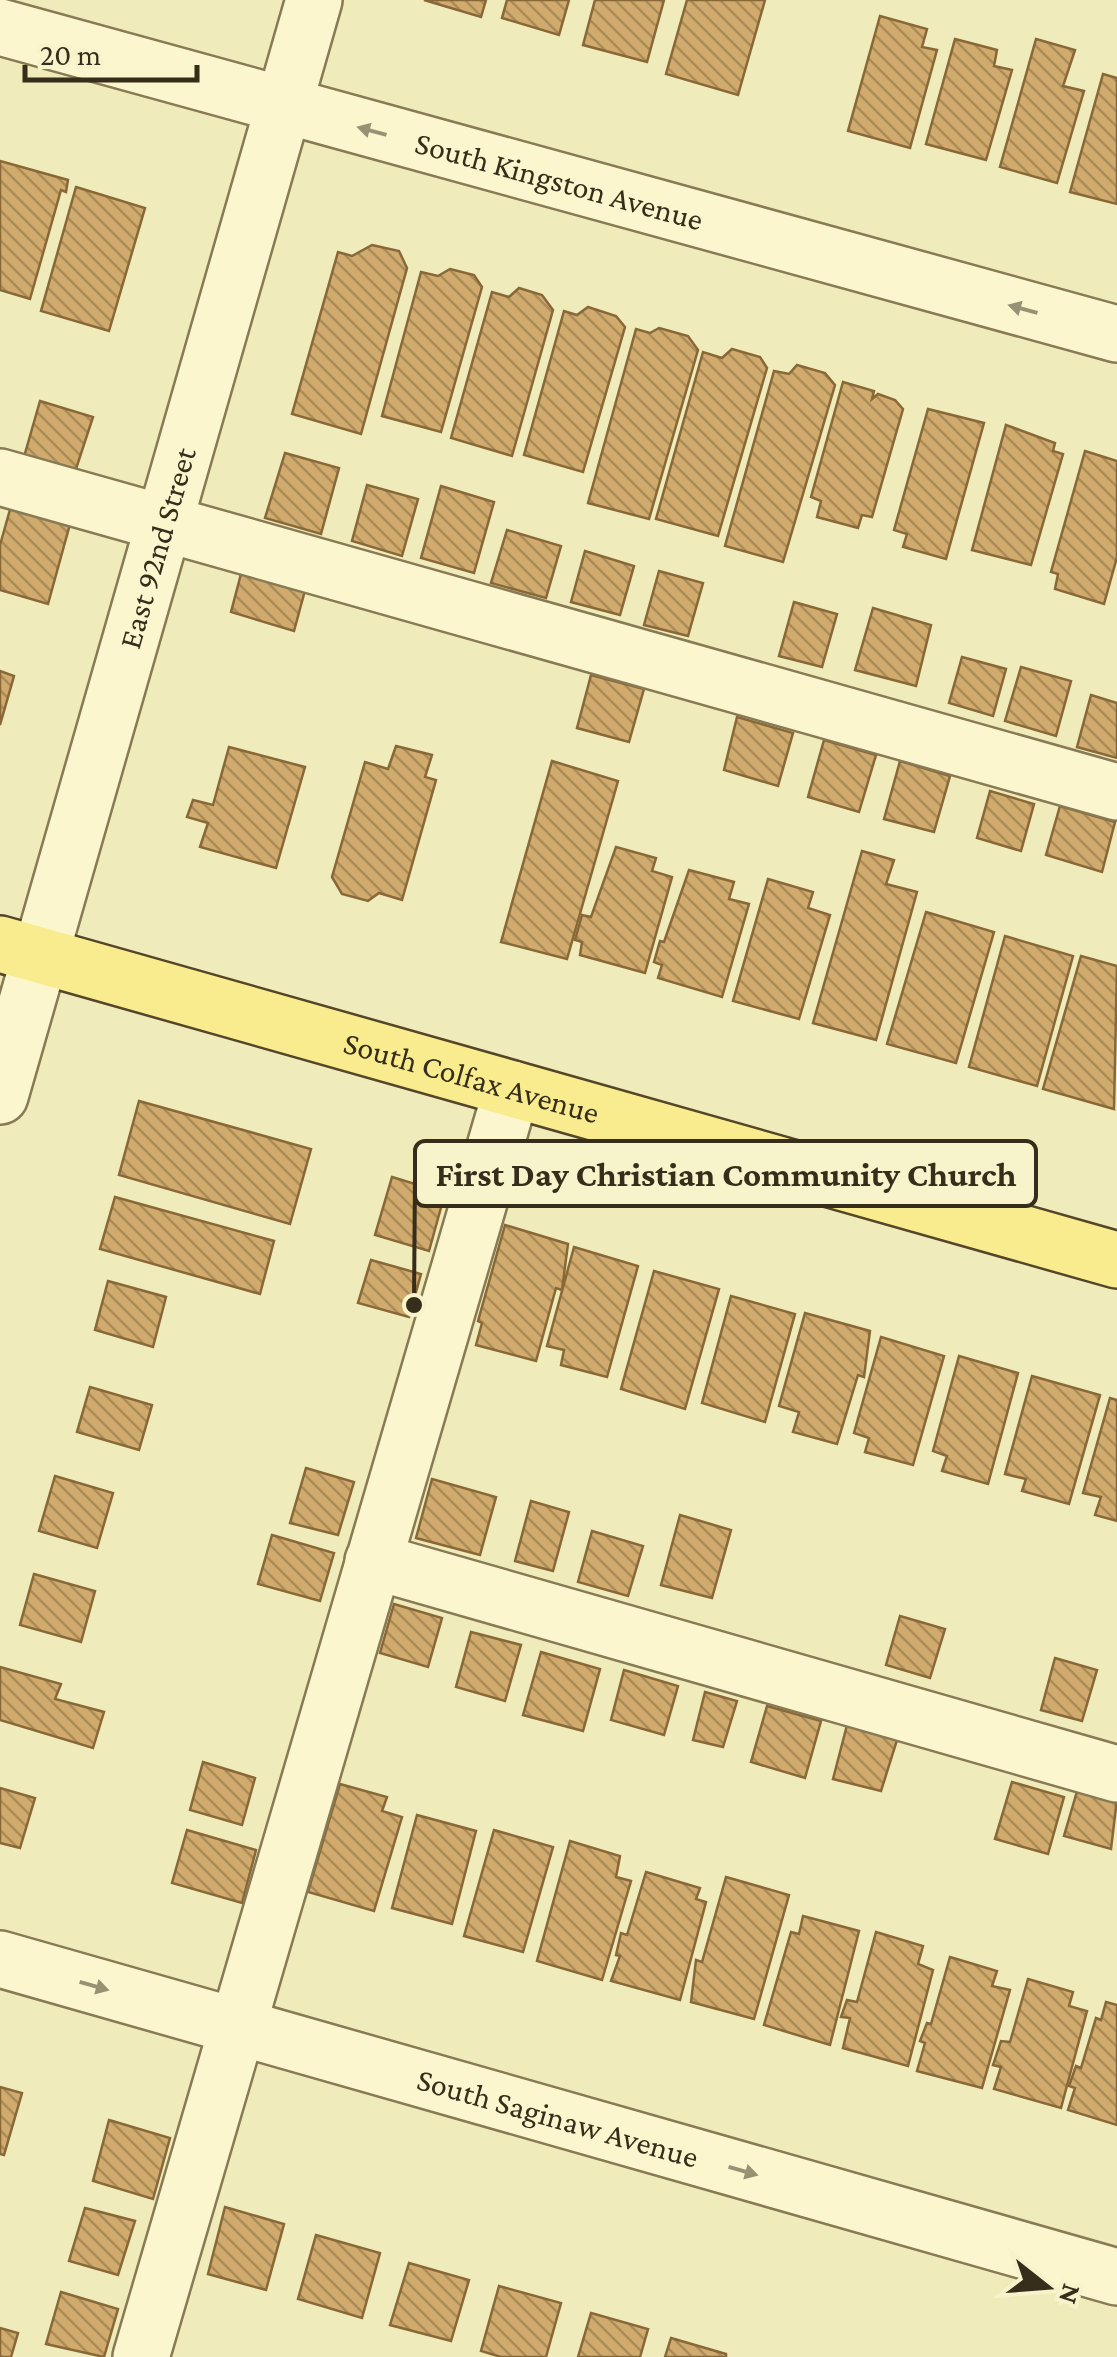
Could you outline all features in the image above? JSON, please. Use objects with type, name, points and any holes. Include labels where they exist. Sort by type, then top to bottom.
[{"type":"main road","name":"South Colfax Avenue","points":[[20,950],[1117,1260]]},
{"type":"street","name":"East 92nd Street","points":[[0,1096],[20,950],[165,524],[314,0]]},
{"type":"street","name":"South Kingston Avenue","points":[[0,26],[1117,334]]},
{"type":"street","points":[[0,477],[1117,792]]},
{"type":"street","points":[[140,2357],[512,1089]]},
{"type":"street","points":[[373,1561],[1117,1774]]},
{"type":"street","name":"South Saginaw Avenue","points":[[0,1959],[1117,2278]]},
{"type":"building","points":[[424,0],[486,0],[481,17]]},
{"type":"building","points":[[507,0],[569,0],[559,35],[502,18]]},
{"type":"building","points":[[595,0],[664,0],[647,62],[583,45]]},
{"type":"building","points":[[687,0],[765,0],[738,95],[666,74]]},
{"type":"building","points":[[880,16],[927,29],[922,47],[937,50],[910,148],[848,131]]},
{"type":"building","points":[[955,39],[997,50],[994,66],[1012,70],[986,160],[926,144]]},
{"type":"building","points":[[1036,39],[1075,50],[1063,86],[1084,91],[1057,183],[1000,167]]},
{"type":"building","points":[[1103,74],[1117,78],[1117,204],[1070,192]]},
{"type":"building","points":[[0,161],[68,180],[66,192],[61,190],[30,299],[0,290]]},
{"type":"building","points":[[76,187],[145,208],[109,331],[41,311]]},
{"type":"building","points":[[372,245],[399,251],[407,268],[361,434],[292,414],[338,252],[352,256]]},
{"type":"building","points":[[450,269],[474,275],[482,287],[441,432],[382,416],[421,272],[438,276]]},
{"type":"building","points":[[519,288],[542,295],[553,310],[512,456],[451,438],[492,292],[509,297]]},
{"type":"building","points":[[588,307],[616,316],[625,327],[583,472],[524,455],[564,311],[577,315]]},
{"type":"building","points":[[659,328],[688,336],[698,350],[649,519],[588,503],[636,329],[650,333]]},
{"type":"building","points":[[732,349],[760,357],[767,368],[718,536],[656,519],[703,352],[722,358]]},
{"type":"building","points":[[797,365],[825,373],[835,385],[783,562],[725,546],[774,371],[789,374]]},
{"type":"building","points":[[843,382],[874,391],[872,399],[878,394],[895,400],[903,409],[872,517],[862,515],[858,528],[817,517],[821,501],[811,497]]},
{"type":"building","points":[[40,401],[93,417],[75,472],[24,457]]},
{"type":"building","points":[[928,409],[984,423],[946,559],[903,547],[907,534],[894,530]]},
{"type":"building","points":[[1006,425],[1055,443],[1053,451],[1063,454],[1031,565],[972,550]]},
{"type":"building","points":[[1085,451],[1117,461],[1117,557],[1104,604],[1055,589],[1058,574],[1051,572]]},
{"type":"building","points":[[285,453],[339,468],[321,534],[265,518]]},
{"type":"building","points":[[367,485],[418,499],[402,556],[352,541]]},
{"type":"building","points":[[441,486],[494,502],[474,573],[421,558]]},
{"type":"building","points":[[11,506],[70,524],[48,604],[0,590],[0,545]]},
{"type":"building","points":[[507,530],[561,546],[546,598],[491,583]]},
{"type":"building","points":[[585,551],[634,566],[620,615],[571,602]]},
{"type":"building","points":[[246,555],[310,572],[294,631],[231,612]]},
{"type":"building","points":[[659,571],[703,583],[688,636],[644,625]]},
{"type":"building","points":[[794,602],[837,614],[822,667],[779,656]]},
{"type":"building","points":[[873,608],[931,625],[916,686],[855,670]]},
{"type":"building","points":[[962,657],[1006,669],[993,716],[949,703]]},
{"type":"building","points":[[1021,667],[1071,681],[1056,736],[1005,721]]},
{"type":"building","points":[[0,671],[14,676],[0,725]]},
{"type":"building","points":[[591,675],[644,689],[629,742],[577,728]]},
{"type":"building","points":[[1091,695],[1117,703],[1117,758],[1077,747]]},
{"type":"building","points":[[737,717],[793,733],[778,786],[724,770]]},
{"type":"building","points":[[824,740],[876,755],[859,812],[808,797]]},
{"type":"building","points":[[396,746],[432,755],[425,777],[436,780],[402,900],[379,893],[368,901],[342,894],[332,877],[365,762],[388,769]]},
{"type":"building","points":[[229,747],[305,767],[276,868],[200,847],[208,823],[187,817],[193,800],[213,805]]},
{"type":"building","points":[[552,761],[618,781],[567,959],[501,942]]},
{"type":"building","points":[[900,761],[950,776],[934,832],[884,819]]},
{"type":"building","points":[[990,791],[1034,804],[1021,851],[977,838]]},
{"type":"building","points":[[1060,806],[1115,822],[1102,872],[1046,855]]},
{"type":"building","points":[[616,847],[656,858],[652,871],[672,877],[645,973],[580,955],[582,942],[575,940],[582,915],[591,917]]},
{"type":"building","points":[[862,851],[894,860],[886,884],[917,892],[876,1040],[813,1023]]},
{"type":"building","points":[[689,870],[734,882],[729,899],[749,904],[722,997],[658,978],[662,965],[654,962],[660,941],[664,942]]},
{"type":"building","points":[[768,879],[813,892],[808,908],[830,915],[799,1019],[733,1001]]},
{"type":"building","points":[[926,912],[994,932],[956,1063],[887,1044]]},
{"type":"building","points":[[1005,936],[1073,956],[1037,1086],[969,1067]]},
{"type":"building","points":[[1081,956],[1117,966],[1114,1109],[1043,1089]]},
{"type":"building","points":[[139,1101],[311,1149],[290,1224],[119,1175]]},
{"type":"building","points":[[392,1177],[445,1193],[429,1251],[375,1235]]},
{"type":"building","points":[[115,1197],[274,1241],[260,1294],[100,1249]]},
{"type":"building","points":[[505,1225],[568,1244],[562,1290],[556,1288],[536,1361],[476,1345],[482,1323],[478,1321]]},
{"type":"building","points":[[574,1247],[638,1266],[607,1377],[561,1365],[564,1350],[547,1346]]},
{"type":"building","points":[[371,1260],[421,1274],[409,1317],[358,1303]]},
{"type":"building","points":[[654,1271],[719,1289],[685,1409],[621,1389]]},
{"type":"building","points":[[108,1281],[166,1297],[153,1347],[95,1330]]},
{"type":"building","points":[[731,1296],[795,1314],[765,1422],[702,1403]]},
{"type":"building","points":[[805,1313],[870,1331],[864,1377],[858,1375],[837,1444],[793,1432],[799,1412],[779,1406]]},
{"type":"building","points":[[881,1337],[944,1356],[913,1465],[865,1452],[869,1438],[854,1433]]},
{"type":"building","points":[[959,1356],[1018,1373],[988,1484],[942,1471],[947,1456],[933,1451]]},
{"type":"building","points":[[1032,1376],[1100,1395],[1069,1504],[1022,1491],[1026,1479],[1005,1474]]},
{"type":"building","points":[[90,1387],[152,1405],[139,1450],[77,1432]]},
{"type":"building","points":[[1110,1398],[1117,1400],[1117,1521],[1095,1515],[1101,1497],[1083,1493]]},
{"type":"building","points":[[306,1468],[354,1482],[338,1535],[290,1523]]},
{"type":"building","points":[[55,1476],[113,1493],[97,1548],[39,1531]]},
{"type":"building","points":[[432,1479],[496,1497],[480,1555],[416,1538]]},
{"type":"building","points":[[531,1501],[569,1512],[553,1571],[515,1561]]},
{"type":"building","points":[[680,1515],[731,1530],[712,1598],[661,1585]]},
{"type":"building","points":[[592,1531],[643,1546],[628,1596],[578,1582]]},
{"type":"building","points":[[272,1535],[334,1553],[320,1601],[258,1584]]},
{"type":"building","points":[[34,1574],[95,1591],[81,1642],[20,1625]]},
{"type":"building","points":[[394,1604],[442,1618],[428,1667],[380,1653]]},
{"type":"building","points":[[900,1616],[945,1629],[930,1678],[886,1665]]},
{"type":"building","points":[[471,1632],[521,1645],[505,1701],[456,1687]]},
{"type":"building","points":[[541,1652],[600,1669],[583,1731],[523,1715]]},
{"type":"building","points":[[1055,1658],[1097,1670],[1082,1721],[1041,1710]]},
{"type":"building","points":[[0,1667],[61,1684],[55,1699],[104,1712],[93,1748],[0,1720]]},
{"type":"building","points":[[624,1670],[678,1686],[664,1735],[611,1720]]},
{"type":"building","points":[[705,1692],[737,1701],[723,1747],[693,1740]]},
{"type":"building","points":[[767,1706],[821,1721],[805,1778],[751,1762]]},
{"type":"building","points":[[847,1725],[897,1740],[881,1791],[833,1779]]},
{"type":"building","points":[[203,1762],[255,1778],[242,1825],[190,1810]]},
{"type":"building","points":[[1012,1782],[1064,1797],[1048,1854],[995,1839]]},
{"type":"building","points":[[340,1784],[387,1797],[382,1811],[402,1817],[374,1911],[308,1892]]},
{"type":"building","points":[[0,1788],[35,1798],[20,1848],[0,1843]]},
{"type":"building","points":[[1078,1788],[1117,1799],[1111,1849],[1064,1836]]},
{"type":"building","points":[[417,1815],[476,1831],[452,1924],[392,1908]]},
{"type":"building","points":[[187,1830],[256,1850],[242,1903],[172,1883]]},
{"type":"building","points":[[494,1830],[553,1847],[523,1952],[464,1936]]},
{"type":"building","points":[[570,1841],[620,1856],[616,1877],[631,1881],[602,1980],[537,1961]]},
{"type":"building","points":[[646,1872],[700,1888],[696,1899],[706,1902],[680,2000],[611,1981],[620,1956],[616,1955],[621,1933],[627,1935]]},
{"type":"building","points":[[726,1877],[789,1895],[754,2019],[691,2002],[696,1960],[702,1962]]},
{"type":"building","points":[[803,1916],[859,1931],[830,2045],[764,2025],[791,1932],[799,1934]]},
{"type":"building","points":[[876,1932],[923,1946],[918,1964],[933,1970],[908,2066],[843,2048],[850,2018],[841,2017],[847,2000],[857,2002]]},
{"type":"building","points":[[950,1957],[997,1971],[992,1986],[1010,1990],[982,2088],[917,2071],[925,2043],[920,2041],[927,2023],[931,2024]]},
{"type":"building","points":[[1028,1979],[1073,1992],[1069,2006],[1087,2011],[1061,2108],[994,2089],[1001,2067],[993,2065],[1001,2041],[1010,2042]]},
{"type":"building","points":[[1106,2002],[1117,2005],[1117,2125],[1068,2110],[1075,2088],[1069,2086],[1076,2066],[1081,2068],[1096,2018],[1101,2020]]},
{"type":"building","points":[[0,2087],[22,2093],[4,2155],[0,2154]]},
{"type":"building","points":[[109,2120],[170,2138],[153,2199],[93,2181]]},
{"type":"building","points":[[225,2207],[284,2224],[266,2290],[208,2274]]},
{"type":"building","points":[[85,2208],[135,2221],[118,2275],[69,2261]]},
{"type":"building","points":[[316,2235],[380,2253],[362,2318],[298,2299]]},
{"type":"building","points":[[409,2263],[469,2280],[451,2341],[390,2325]]},
{"type":"building","points":[[499,2286],[561,2303],[546,2357],[501,2357],[481,2351]]},
{"type":"building","points":[[61,2292],[118,2309],[104,2357],[46,2344]]},
{"type":"building","points":[[591,2313],[648,2329],[640,2357],[578,2357]]},
{"type":"building","points":[[0,2328],[18,2333],[11,2357],[0,2357]]},
{"type":"building","points":[[671,2338],[726,2354],[726,2357],[665,2357]]},
{"type":"place","name":"First Day Christian Community Church","points":[[414,1305]]}]
